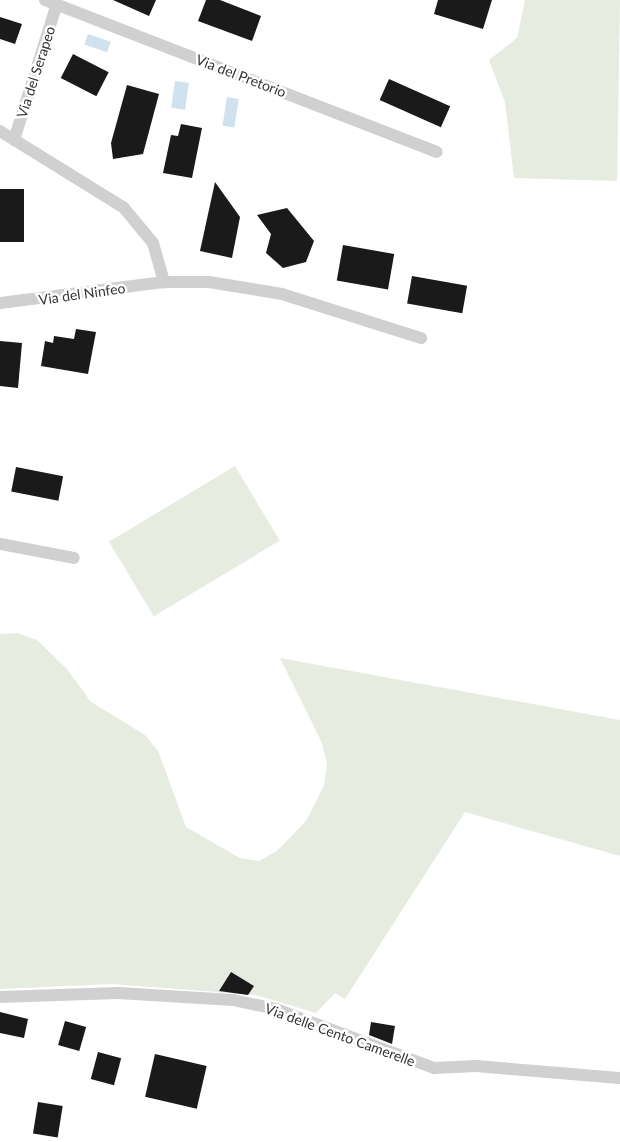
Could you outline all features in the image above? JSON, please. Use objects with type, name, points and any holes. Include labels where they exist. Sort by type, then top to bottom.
[{"type":"street","name":"Via del Serapeo","points":[[14,140],[51,2]]},
{"type":"street","name":"Via del Pretorio","points":[[51,2],[436,152]]},
{"type":"street","points":[[0,130],[14,140],[91,183],[129,212],[153,243],[164,282]]},
{"type":"street","name":"Via del Ninfeo","points":[[0,303],[164,282],[209,282],[265,290],[421,338]]},
{"type":"street","points":[[0,544],[74,558]]},
{"type":"street","name":"Via delle Cento Camerelle","points":[[0,997],[118,993],[234,1000],[276,1009],[434,1068],[476,1066],[620,1078]]},
{"type":"shaded area","points":[[525,0],[620,0],[617,181],[514,178],[505,102],[489,60],[517,38]]},
{"type":"shaded area","points":[[235,466],[280,541],[154,616],[109,542]]},
{"type":"shaded area","points":[[17,633],[37,640],[67,669],[91,702],[145,735],[158,751],[186,827],[240,858],[259,861],[277,851],[306,821],[324,785],[327,764],[322,743],[280,658],[620,720],[620,856],[465,812],[345,999],[335,993],[316,1013],[256,995],[112,984],[0,989],[0,634]]},
{"type":"water","points":[[88,34],[111,42],[107,52],[84,44]]},
{"type":"water","points":[[175,81],[189,83],[185,110],[171,108]]},
{"type":"water","points":[[227,97],[239,99],[234,128],[222,126]]},
{"type":"building","points":[[113,0],[156,0],[149,16]]},
{"type":"building","points":[[206,0],[220,0],[261,16],[252,41],[198,21]]},
{"type":"building","points":[[438,0],[492,0],[483,29],[434,14]]},
{"type":"building","points":[[0,17],[22,24],[15,44],[0,39]]},
{"type":"building","points":[[73,54],[109,72],[96,96],[61,78]]},
{"type":"building","points":[[389,79],[450,106],[441,127],[380,100]]},
{"type":"building","points":[[127,85],[159,94],[143,154],[113,159],[111,143]]},
{"type":"building","points":[[181,124],[202,128],[192,178],[163,173],[171,135],[178,136]]},
{"type":"building","points":[[215,182],[240,217],[232,258],[200,251]]},
{"type":"building","points":[[0,189],[24,189],[24,242],[0,242]]},
{"type":"building","points":[[287,208],[314,241],[306,262],[283,268],[266,253],[271,234],[257,215]]},
{"type":"building","points":[[343,245],[394,254],[388,289],[337,280]]},
{"type":"building","points":[[412,276],[467,286],[462,313],[407,304]]},
{"type":"building","points":[[76,329],[96,332],[88,374],[41,366],[45,341],[53,343],[54,336],[74,339]]},
{"type":"building","points":[[0,341],[22,343],[18,388],[0,386]]},
{"type":"building","points":[[16,467],[63,476],[58,501],[11,492]]},
{"type":"building","points":[[231,972],[254,986],[248,995],[219,991]]},
{"type":"building","points":[[0,1012],[28,1019],[24,1038],[0,1033]]},
{"type":"building","points":[[65,1021],[86,1027],[79,1051],[58,1045]]},
{"type":"building","points":[[371,1022],[395,1026],[392,1044],[369,1035]]},
{"type":"building","points":[[98,1052],[121,1058],[114,1085],[91,1079]]},
{"type":"building","points":[[155,1054],[207,1066],[197,1109],[145,1097]]},
{"type":"building","points":[[38,1102],[63,1106],[58,1138],[33,1134]]}]
